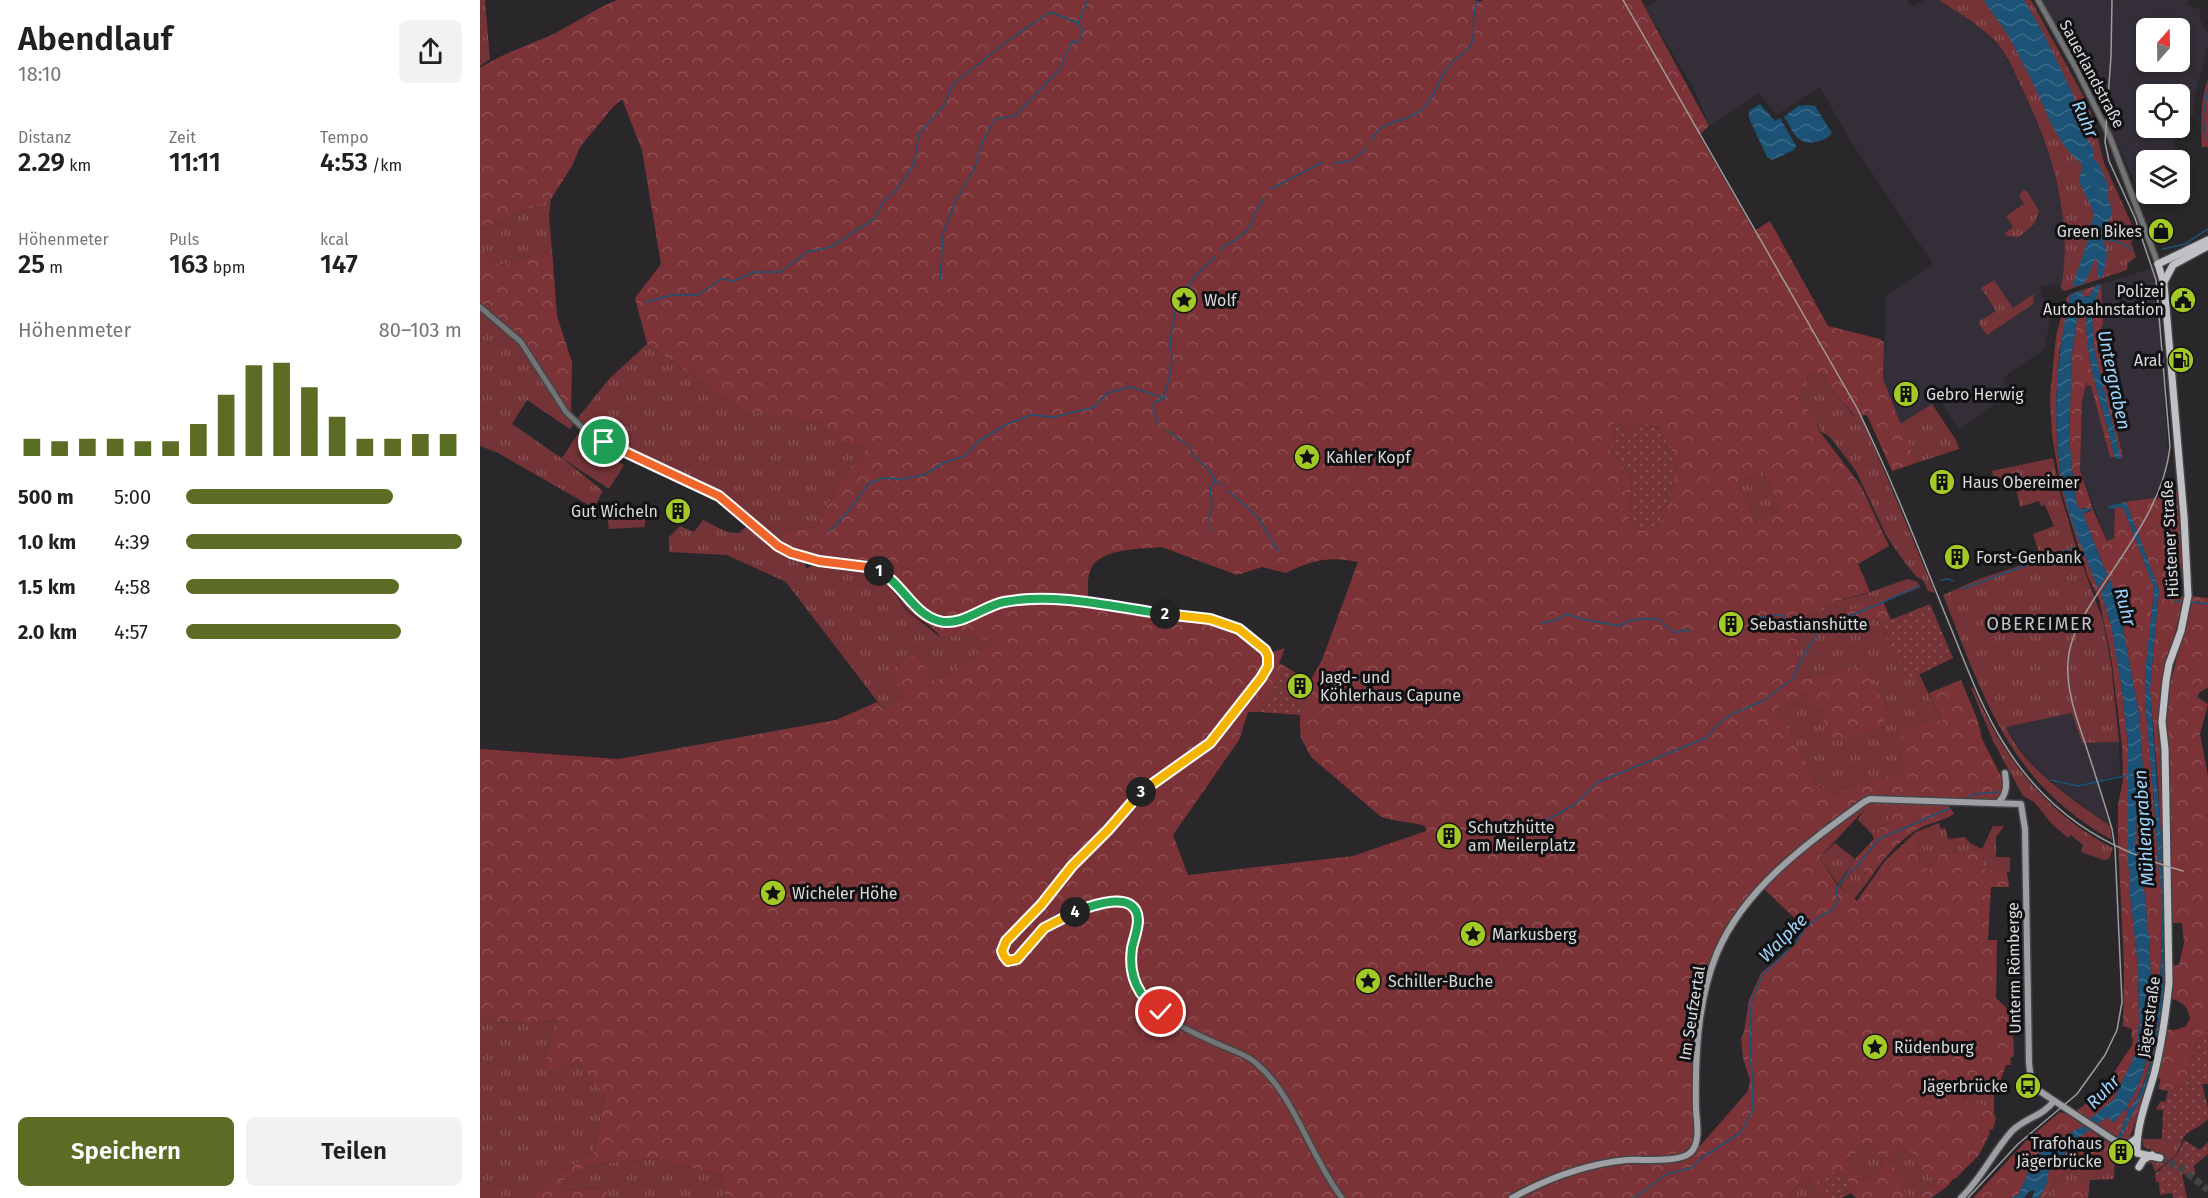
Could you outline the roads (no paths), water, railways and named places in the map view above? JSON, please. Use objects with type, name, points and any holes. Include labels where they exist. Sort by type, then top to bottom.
[{"type":"main road","points":[[2158,264],[2208,240]]},
{"type":"main road","points":[[2164,284],[2167,273],[2174,266],[2208,246]]},
{"type":"main road","points":[[2158,264],[2174,266]]},
{"type":"main road","name":"Hüstener Straße","points":[[2158,264],[2164,284],[2184,517],[2188,596],[2181,631],[2169,664],[2163,704],[2168,882]]},
{"type":"main road","points":[[1998,803],[2006,792],[2005,773]]},
{"type":"main road","name":"Im Seufzertal","points":[[1512,1198],[1551,1179],[1583,1167],[1630,1160],[1682,1158],[1691,1152],[1697,1138],[1697,1056],[1703,1007],[1712,967],[1723,941],[1737,918],[1768,880],[1797,853],[1868,800],[2021,804]]},
{"type":"main road","name":"Unterm Römberge","points":[[2021,804],[2025,830],[2029,1072],[2035,1086],[2054,1101],[2137,1153]]},
{"type":"main road","name":"Jägerstraße","points":[[2137,1153],[2137,1138],[2157,1061],[2168,999],[2168,882]]},
{"type":"main road","points":[[1961,1198],[1981,1177],[2015,1129],[2024,1121],[2045,1111],[2054,1101]]},
{"type":"main road","points":[[2123,1146],[2137,1138]]},
{"type":"main road","points":[[2137,1153],[2156,1157],[2144,1159],[2139,1167]]},
{"type":"street","name":"Sauerlandstraße","points":[[2038,0],[2076,68],[2110,137],[2158,264]]},
{"type":"street","points":[[480,307],[521,342],[566,412],[585,430],[628,454],[719,496],[778,546],[791,553],[819,561],[867,567],[882,573],[921,610],[936,620],[956,620],[1010,601],[1067,600],[1218,621],[1239,629],[1265,650],[1269,661],[1264,674],[1210,743],[1151,784],[1129,803],[1108,830],[1006,941],[1002,953],[1008,961],[1014,960],[1023,954],[1036,935],[1044,928],[1082,909],[1110,901],[1127,904],[1134,909],[1137,917],[1132,968],[1137,987],[1143,998],[1155,1009],[1246,1056],[1264,1070],[1280,1089],[1317,1159],[1342,1198]]},
{"type":"water","points":[[1984,0],[2024,0],[2072,92],[2087,138],[2093,149],[2094,159],[2099,164],[2108,186],[2107,195],[2112,211],[2104,243],[2107,255],[2102,277],[2098,278],[2098,263],[2095,259],[2085,283],[2072,287],[2089,237],[2094,213],[2079,182],[2082,164],[2060,139],[2012,42]]},
{"type":"water","points":[[1760,104],[1775,121],[1780,118],[1796,146],[1794,150],[1772,160],[1767,157],[1749,118],[1749,111]]},
{"type":"water","points":[[1798,106],[1815,106],[1832,133],[1818,142],[1803,142],[1793,132],[1784,117]]},
{"type":"water","points":[[2101,284],[2092,313],[2094,348],[2121,458],[2117,459],[2114,456],[2095,382],[2086,327],[2087,308],[2084,304],[2078,314],[2072,353],[2069,436],[2077,506],[2080,509],[2093,508],[2083,514],[2107,575],[2098,589],[2066,501],[2059,464],[2056,415],[2058,367],[2070,295],[2082,290],[2083,298],[2089,296],[2096,285]]},
{"type":"water","points":[[2126,502],[2159,590],[2150,689],[2163,863],[2158,861],[2145,702],[2146,663],[2154,593],[2124,509],[2122,507],[2109,509],[2108,506]]},
{"type":"water","points":[[2110,579],[2118,602],[2139,714],[2143,769],[2137,794],[2136,846],[2146,902],[2151,981],[2149,988],[2151,1025],[2146,1062],[2138,1085],[2126,1107],[2129,1110],[2146,1076],[2156,1037],[2162,935],[2158,865],[2164,872],[2164,1001],[2156,1052],[2146,1085],[2121,1140],[2118,1138],[2128,1112],[2125,1109],[2113,1123],[2108,1117],[2097,1124],[2089,1120],[2114,1099],[2137,1051],[2139,1023],[2138,966],[2128,867],[2128,745],[2111,625],[2101,593]]},
{"type":"water","points":[[2083,1126],[2090,1130],[2072,1142],[2069,1150],[2049,1170],[2046,1186],[2039,1198],[2032,1198],[2035,1190],[2028,1192],[2024,1198],[2011,1198],[2018,1195],[2027,1176],[2029,1161],[2062,1137]]},
{"type":"waterway","points":[[645,302],[673,295],[698,295],[721,279],[734,281],[754,272],[780,272],[807,252],[831,247],[875,218],[884,201],[897,189],[914,164],[919,134],[945,104],[953,84],[1009,40],[1050,12],[1078,23],[1088,0]]},
{"type":"waterway","points":[[1371,141],[1375,134],[1386,125],[1417,113],[1427,104],[1447,68],[1467,50],[1472,42],[1477,1]]},
{"type":"waterway","points":[[940,280],[943,234],[955,202],[975,167],[983,141],[995,119],[1015,116],[1060,69],[1072,41],[1078,43],[1083,31],[1078,23]]},
{"type":"waterway","points":[[2206,138],[2203,118],[2208,88]]},
{"type":"waterway","points":[[1334,163],[1351,161],[1367,148]]},
{"type":"waterway","name":"Ruhr","points":[[2086,160],[2098,194]]},
{"type":"waterway","points":[[1271,189],[1323,162]]},
{"type":"waterway","points":[[1220,250],[1242,236],[1248,229],[1264,198]]},
{"type":"waterway","points":[[2163,249],[2185,244],[2208,229]]},
{"type":"waterway","points":[[2105,239],[2122,243],[2132,250]]},
{"type":"waterway","points":[[830,531],[847,513],[869,483],[884,478],[902,479],[924,475],[943,463],[965,456],[979,441],[1007,424],[1031,415],[1054,417],[1095,407],[1107,393],[1130,387],[1164,398],[1170,374],[1172,358],[1170,341],[1176,306],[1195,276],[1215,257]]},
{"type":"waterway","points":[[1158,424],[1153,408],[1154,403],[1163,399]]},
{"type":"waterway","points":[[1166,430],[1191,447],[1192,454],[1223,486]]},
{"type":"waterway","points":[[1210,531],[1209,517],[1212,507],[1210,488],[1215,480]]},
{"type":"waterway","points":[[1227,490],[1258,517],[1278,551]]},
{"type":"waterway","points":[[1962,589],[2073,548]]},
{"type":"waterway","points":[[1940,580],[1953,581]]},
{"type":"waterway","points":[[1793,624],[1796,627],[1809,627],[1841,619],[1919,586]]},
{"type":"waterway","points":[[2174,602],[2183,601]]},
{"type":"waterway","points":[[2192,602],[2208,604]]},
{"type":"waterway","points":[[1542,623],[1556,620],[1567,614],[1620,626],[1628,621],[1658,619],[1675,633],[1682,630],[1691,631]]},
{"type":"waterway","points":[[1753,618],[1781,615],[1792,623]]},
{"type":"waterway","points":[[1515,827],[1547,820],[1575,804],[1598,782],[1706,738],[1717,725],[1732,714],[1763,701],[1792,679],[1824,623]]},
{"type":"waterway","name":"Walpke","points":[[2051,780],[2078,786],[2129,775]]},
{"type":"waterway","name":"Walpke","points":[[1969,797],[1975,794],[1999,792]]},
{"type":"waterway","name":"Walpke","points":[[1634,1198],[1667,1174],[1691,1168],[1703,1157],[1740,1133],[1752,1112],[1751,1003],[1762,976],[1795,943],[1804,929],[1831,911],[1838,902],[1836,889],[1879,839],[1950,808]]},
{"type":"tunnel","points":[[2160,1158],[2181,1168],[2208,1190]]},
{"type":"railway","points":[[1623,0],[1857,408],[1893,487],[1973,683],[2003,742],[2038,789],[2080,825],[2128,852],[2183,871]]},
{"type":"railway","points":[[1968,1198],[2018,1144],[2077,1094],[2105,1055],[2117,1030],[2122,1002],[2115,848],[2112,829],[2073,705],[2068,662],[2071,644],[2082,619],[2152,507],[2166,468],[2170,447],[2156,280],[2135,218],[2109,161],[2105,142],[2112,0]]},
{"type":"place","name":"Green Bikes","points":[[2161,231]]},
{"type":"place","name":"Wolf","points":[[1184,300]]},
{"type":"place","name":"Polizei Autobahnstation","points":[[2183,300]]},
{"type":"place","name":"Aral","points":[[2181,360]]},
{"type":"place","name":"Gebro Herwig","points":[[1906,394]]},
{"type":"place","name":"Kahler Kopf","points":[[1307,457]]},
{"type":"place","name":"Haus Obereimer","points":[[1942,482]]},
{"type":"place","name":"Gut Wicheln","points":[[678,511]]},
{"type":"place","name":"Forst-Genbank","points":[[1957,557]]},
{"type":"place","name":"Sebastianshütte","points":[[1731,624]]},
{"type":"place","name":"Jagd- und Köhlerhaus Capune","points":[[1300,686]]},
{"type":"place","name":"Schutzhütte am Meilerplatz","points":[[1449,836]]},
{"type":"place","name":"Wicheler Höhe","points":[[773,893]]},
{"type":"place","name":"Markusberg","points":[[1473,934]]},
{"type":"place","name":"Schiller-Buche","points":[[1368,981]]},
{"type":"place","name":"Rüdenburg","points":[[1875,1047]]},
{"type":"place","name":"Jägerbrücke","points":[[2028,1086]]},
{"type":"place","name":"Trafohaus Jägerbrücke","points":[[2121,1152]]},
{"type":"district","name":"OBEREIMER","points":[[2040,624]]},
{"type":"water label","name":"Untergraben","points":[[2114,380]]},
{"type":"water label","name":"Mühlengraben","points":[[2144,828]]}]
